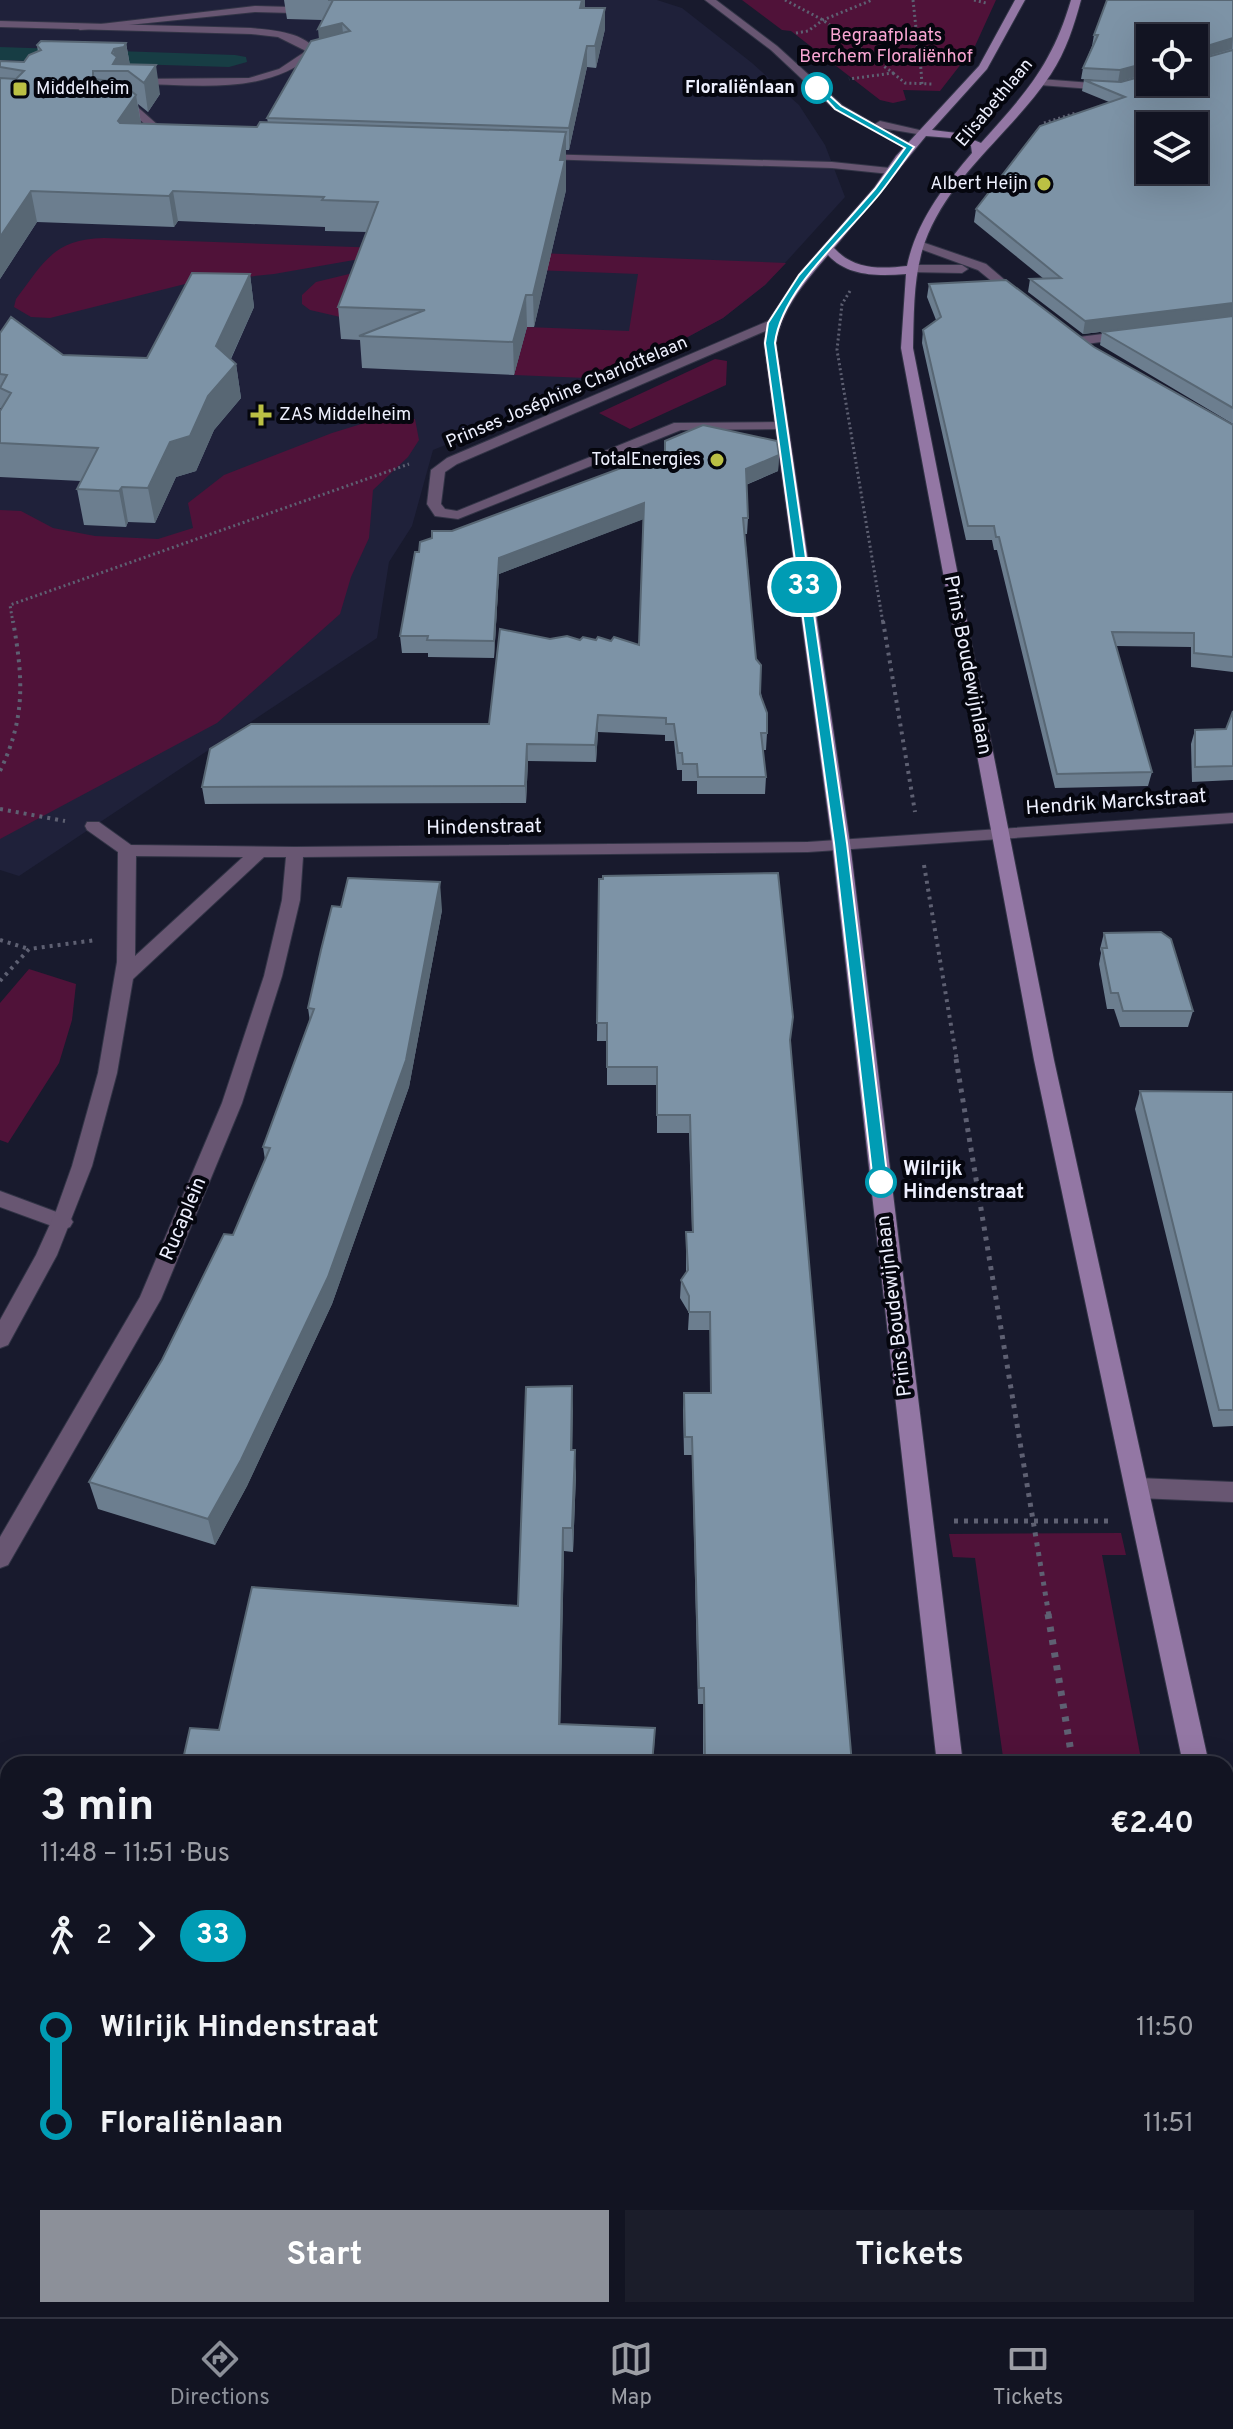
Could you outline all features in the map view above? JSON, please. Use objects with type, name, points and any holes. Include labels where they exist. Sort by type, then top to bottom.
[{"type":"main road","name":"Elisabethlaan","points":[[909,147],[983,67],[1020,0]]},
{"type":"main road","name":"Elisabethlaan","points":[[929,222],[942,198],[977,152],[1040,82],[1059,51],[1076,0]]},
{"type":"main road","points":[[923,132],[953,135],[976,144],[977,152]]},
{"type":"main road","points":[[773,323],[803,277],[878,190],[909,147]]},
{"type":"main road","name":"Prins Boudewijnlaan","points":[[929,222],[919,245],[909,291],[907,348],[913,387],[1044,1060],[1194,1756]]},
{"type":"main road","points":[[829,249],[837,260],[857,270],[914,269]]},
{"type":"main road","name":"Prins Boudewijnlaan","points":[[773,323],[770,343],[841,843],[949,1756]]},
{"type":"street","points":[[710,0],[761,38],[838,107],[909,147]]},
{"type":"street","points":[[80,27],[255,9],[292,10]]},
{"type":"street","points":[[0,24],[280,34],[309,47],[311,52],[275,74],[241,82],[125,81]]},
{"type":"street","points":[[301,58],[322,52]]},
{"type":"street","points":[[1040,82],[1118,88],[1136,83]]},
{"type":"street","points":[[104,104],[129,105],[173,143],[185,143]]},
{"type":"street","points":[[857,119],[923,132]]},
{"type":"street","points":[[533,155],[832,165],[890,171]]},
{"type":"street","points":[[919,245],[974,267]]},
{"type":"street","points":[[914,269],[982,267],[1033,308]]},
{"type":"street","name":"Prinses Joséphine Charlottelaan","points":[[773,323],[452,461],[438,470],[434,504],[440,513],[458,515],[679,426],[781,426]]},
{"type":"street","points":[[1067,333],[1098,355]]},
{"type":"street","points":[[1079,341],[1141,333]]},
{"type":"street","name":"Hendrik Marckstraat","points":[[919,838],[1233,818]]},
{"type":"street","points":[[0,1339],[35,1281],[63,1222],[98,1109],[125,976],[127,850],[93,826]]},
{"type":"street","name":"Hindenstraat","points":[[127,850],[295,852],[796,847],[919,838]]},
{"type":"street","points":[[125,976],[260,851]]},
{"type":"street","name":"Rucaplein","points":[[0,1558],[150,1299],[226,1117],[273,976],[291,900],[295,852]]},
{"type":"street","points":[[0,1199],[63,1222]]},
{"type":"street","points":[[1138,1488],[1233,1492]]},
{"type":"path","points":[[785,0],[823,20],[893,73],[846,80]]},
{"type":"path","points":[[761,38],[808,31],[823,20],[872,0]]},
{"type":"path","points":[[913,0],[918,47]]},
{"type":"path","points":[[974,0],[991,5]]},
{"type":"path","points":[[918,47],[926,48],[933,52],[920,57],[906,52],[918,47]]},
{"type":"path","points":[[1042,124],[1130,96],[1133,84]]},
{"type":"path","points":[[842,304],[837,350],[1072,1756]]},
{"type":"path","points":[[0,771],[15,745],[24,690],[10,605],[422,459],[452,461]]},
{"type":"path","points":[[0,809],[93,826]]},
{"type":"path","points":[[0,940],[29,949],[125,936]]},
{"type":"path","points":[[0,981],[29,949]]},
{"type":"path","points":[[921,1521],[1144,1521]]},
{"type":"shaded area","name":"ZAS Middelheim","points":[[0,0],[657,0],[682,8],[799,105],[825,145],[845,197],[765,285],[723,318],[610,379],[433,450],[412,526],[389,562],[377,638],[19,876],[0,870]]},
{"type":"shaded area","points":[[0,47],[235,55],[246,57],[247,62],[229,67],[0,60]]},
{"type":"green space","name":"Begraafplaats Berchem Floraliënhof","points":[[742,0],[996,0],[975,46],[940,91],[903,90],[906,100],[893,103],[880,100],[791,31],[782,30]]},
{"type":"green space","points":[[104,238],[383,248],[377,256],[274,274],[189,283],[50,318],[31,317],[14,307],[16,299],[52,255],[73,243]]},
{"type":"green space","points":[[463,250],[786,263],[765,285],[723,318],[610,379],[514,375],[527,327],[629,331],[638,274],[407,265],[349,319],[310,310],[302,304],[302,295],[316,282],[436,253]]},
{"type":"green space","points":[[715,359],[727,361],[726,385],[630,429],[599,413]]},
{"type":"green space","points":[[384,417],[415,419],[419,440],[408,457],[373,490],[369,538],[351,577],[340,614],[217,723],[0,839],[0,510],[21,511],[53,528],[95,536],[158,539],[193,528],[188,503],[224,475],[332,433]]},
{"type":"green space","points":[[29,969],[76,984],[72,1020],[59,1063],[8,1143],[0,1140],[0,1003]]},
{"type":"green space","points":[[1121,1533],[1126,1555],[1102,1555],[1140,1756],[1003,1756],[975,1558],[953,1557],[949,1534]]},
{"type":"building","points":[[333,0],[582,0],[580,8],[605,8],[595,46],[587,46],[569,128],[267,118],[311,41],[350,31],[342,23],[318,29]]},
{"type":"building","points":[[1107,0],[1233,0],[1233,38],[1208,46],[1208,24],[1136,24],[1136,66],[1120,70],[1083,68],[1098,35],[1094,35]]},
{"type":"building","points":[[41,41],[126,43],[124,47],[114,49],[112,53],[117,57],[113,64],[156,65],[144,83],[128,71],[93,71],[93,79],[120,82],[136,95],[118,121],[120,123],[257,127],[260,122],[566,132],[560,160],[565,160],[533,295],[526,295],[513,342],[359,336],[425,310],[338,307],[378,202],[173,191],[169,196],[31,191],[0,237],[0,78],[16,79],[24,71],[0,67],[0,61],[24,62],[29,55],[41,50],[37,45]]},
{"type":"building","points":[[1233,50],[1233,303],[1085,321],[1030,279],[1061,278],[976,209],[1040,126],[1125,97],[1084,80],[1121,82],[1136,78],[1136,96],[1208,96],[1208,57]]},
{"type":"building","points":[[192,273],[250,274],[216,346],[236,364],[208,396],[190,436],[170,442],[148,488],[122,487],[119,491],[77,489],[98,448],[0,443],[0,411],[11,393],[0,388],[7,375],[0,374],[0,333],[11,317],[63,355],[147,358]]},
{"type":"building","points":[[1006,280],[1094,347],[1233,425],[1233,657],[1194,653],[1194,633],[1112,632],[1152,772],[1057,774],[999,537],[996,537],[994,526],[968,526],[923,330],[941,317],[929,284]]},
{"type":"building","points":[[1233,316],[1233,408],[1102,332]]},
{"type":"building","points":[[703,425],[777,441],[779,455],[746,469],[748,518],[743,518],[756,659],[761,665],[760,694],[767,713],[767,733],[761,733],[766,777],[698,777],[697,764],[683,764],[682,753],[678,753],[674,724],[666,724],[666,718],[598,715],[595,745],[527,744],[525,786],[202,787],[210,749],[251,724],[489,724],[500,629],[550,639],[567,636],[596,640],[598,637],[611,641],[614,637],[639,645],[644,503],[499,558],[494,641],[427,640],[428,636],[400,636],[415,552],[419,552],[420,542],[432,538],[432,531],[452,531],[648,458],[665,458],[665,441]]},
{"type":"building","points":[[1233,711],[1233,766],[1195,767],[1195,730],[1226,729]]},
{"type":"building","points":[[778,873],[793,1017],[790,1040],[851,1756],[705,1756],[704,1688],[699,1688],[692,1437],[685,1437],[684,1393],[711,1393],[710,1312],[689,1312],[689,1296],[681,1280],[688,1270],[686,1232],[693,1232],[690,1115],[657,1115],[657,1067],[607,1067],[607,1023],[597,1023],[599,879],[603,876]]},
{"type":"building","points":[[348,878],[440,882],[406,1060],[328,1277],[241,1460],[208,1519],[89,1482],[162,1360],[224,1234],[233,1235],[270,1148],[263,1147],[314,1009],[308,1008],[332,906],[341,907]]},
{"type":"building","points":[[1161,932],[1171,939],[1193,1011],[1123,1011],[1118,993],[1111,993],[1102,948],[1107,948],[1104,933]]},
{"type":"building","points":[[1140,1091],[1233,1092],[1233,1410],[1219,1410]]},
{"type":"building","points":[[572,1386],[571,1450],[575,1450],[572,1528],[563,1528],[559,1724],[655,1728],[653,1756],[184,1756],[190,1728],[219,1730],[252,1587],[518,1606],[526,1387]]},
{"type":"bus line","name":"33","points":[[817,88],[838,107],[909,147],[878,190],[803,277],[773,323],[770,343],[841,843],[881,1182]]},
{"type":"place","name":"Floraliënlaan","points":[[817,88]]},
{"type":"place","name":"Middelheim","points":[[20,89]]},
{"type":"place","name":"Albert Heijn","points":[[1044,184]]},
{"type":"place","name":"ZAS Middelheim","points":[[261,415]]},
{"type":"place","name":"TotalEnergies","points":[[717,460]]},
{"type":"place","name":"Wilrijk Hindenstraat","points":[[881,1182]]}]
